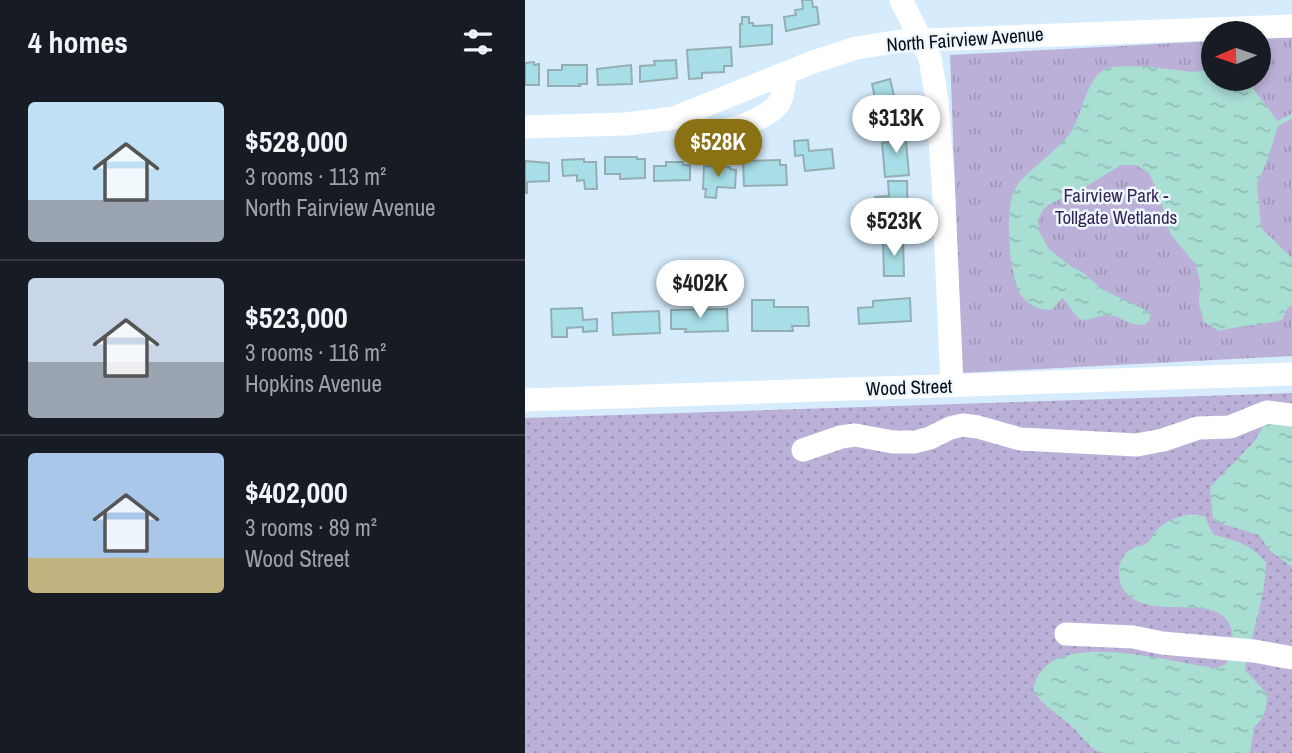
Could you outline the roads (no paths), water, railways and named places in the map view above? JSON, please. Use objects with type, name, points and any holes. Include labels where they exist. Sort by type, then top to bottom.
[{"type":"street","points":[[901,0],[930,58],[940,137],[952,385]]},
{"type":"street","name":"North Fairview Avenue","points":[[525,127],[626,124],[674,118],[856,48],[920,39],[1292,26]]},
{"type":"street","points":[[683,114],[693,125],[706,131],[735,127],[768,114],[782,100],[785,74]]},
{"type":"street","name":"Wood Street","points":[[525,400],[1292,374]]},
{"type":"street","points":[[803,450],[855,435],[893,442],[915,442],[963,425],[1026,440],[1137,444],[1163,440],[1198,428],[1230,427],[1267,412],[1292,415]]},
{"type":"street","points":[[1066,634],[1133,638],[1292,657]]},
{"type":"water","points":[[1108,68],[1201,71],[1201,91],[1255,91],[1279,123],[1257,184],[1261,228],[1292,258],[1292,305],[1282,320],[1219,331],[1204,322],[1199,304],[1200,281],[1196,265],[1170,233],[1160,197],[1149,173],[1136,165],[1121,165],[1048,205],[1038,221],[1039,231],[1048,248],[1103,290],[1148,311],[1151,315],[1147,322],[1136,325],[1108,315],[1083,320],[1062,298],[1053,309],[1039,309],[1021,295],[1013,273],[1009,242],[1010,211],[1015,189],[1071,132],[1095,78]]},
{"type":"water","points":[[1266,421],[1292,425],[1292,567],[1269,550],[1259,535],[1213,521],[1210,487],[1254,442]]},
{"type":"water","points":[[1195,514],[1205,517],[1213,534],[1248,547],[1266,563],[1263,590],[1245,670],[1267,694],[1267,703],[1263,716],[1254,727],[1250,753],[1100,753],[1037,696],[1033,690],[1036,680],[1042,670],[1057,659],[1077,653],[1125,653],[1215,668],[1226,664],[1233,638],[1230,626],[1222,615],[1202,608],[1163,607],[1138,602],[1128,595],[1121,585],[1119,568],[1127,552],[1147,543],[1160,527],[1169,521]]},
{"type":"waterway","points":[[1279,123],[1292,116]]},
{"type":"park label","name":"Fairview Park - Tollgate Wetlands","points":[[1116,206]]}]
